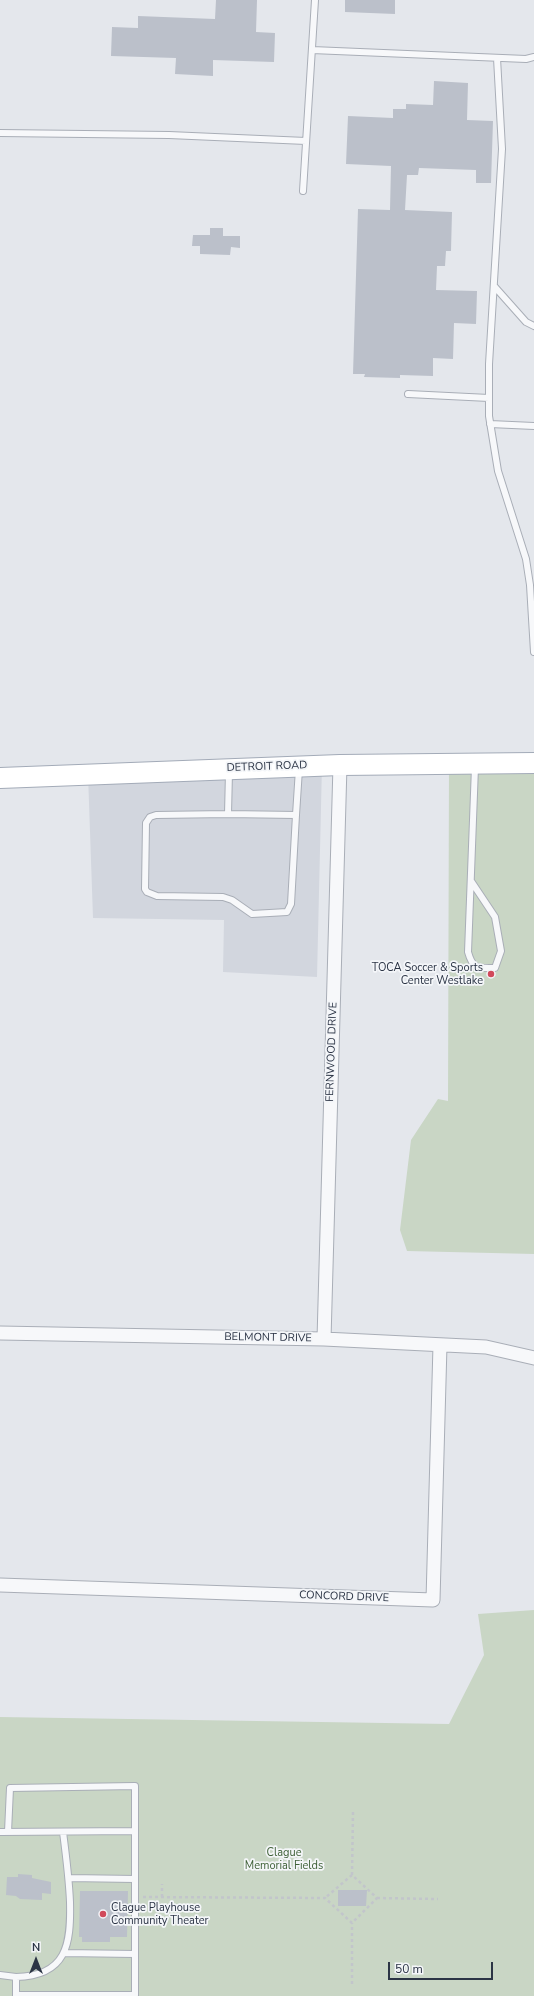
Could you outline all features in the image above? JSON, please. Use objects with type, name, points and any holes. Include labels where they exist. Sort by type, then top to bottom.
[{"type":"main road","name":"DETROIT ROAD","points":[[0,778],[299,766],[534,763]]},
{"type":"street","name":"FERNWOOD DRIVE","points":[[324,1339],[340,765]]},
{"type":"street","name":"BELMONT DRIVE","points":[[0,1334],[324,1339],[486,1347],[534,1358]]},
{"type":"street","name":"CONCORD DRIVE","points":[[0,1585],[433,1600],[440,1345]]},
{"type":"lane","points":[[303,191],[315,0]]},
{"type":"lane","points":[[312,50],[526,59],[534,57]]},
{"type":"lane","points":[[497,58],[502,149],[489,398],[490,424],[498,471],[526,559],[530,585],[534,652]]},
{"type":"lane","points":[[0,133],[169,135],[306,141]]},
{"type":"lane","points":[[494,286],[526,322],[534,326]]},
{"type":"lane","points":[[408,394],[489,398]]},
{"type":"lane","points":[[490,424],[534,426]]},
{"type":"lane","points":[[471,881],[495,917],[501,951],[495,968],[478,968],[471,963],[468,952],[475,764]]},
{"type":"lane","points":[[296,815],[228,814],[156,815],[150,817],[146,823],[145,889],[147,892],[157,896],[223,897],[232,900],[252,914],[287,912],[291,904],[299,766]]},
{"type":"lane","points":[[228,814],[229,769]]},
{"type":"lane","points":[[8,1832],[10,1788],[135,1786],[135,1995],[16,1995],[16,1977]]},
{"type":"lane","points":[[0,1832],[135,1832]]},
{"type":"lane","points":[[0,1975],[29,1977],[43,1973],[53,1967],[64,1954],[69,1939],[69,1878],[62,1832]]},
{"type":"lane","points":[[69,1878],[135,1880]]},
{"type":"lane","points":[[64,1954],[135,1954]]},
{"type":"path","points":[[353,1812],[352,1876],[377,1898],[438,1899]]},
{"type":"path","points":[[135,1897],[325,1898],[352,1876]]},
{"type":"path","points":[[162,1884],[162,1897]]},
{"type":"path","points":[[325,1898],[352,1923]]},
{"type":"path","points":[[352,1984],[352,1923],[377,1898]]},
{"type":"shaded area","points":[[322,765],[317,977],[223,972],[224,920],[93,918],[88,774]]},
{"type":"green space","name":"TOCA Soccer & Sports Center Westlake","points":[[534,763],[534,1254],[407,1251],[400,1230],[411,1140],[438,1099],[448,1101],[449,764]]},
{"type":"green space","name":"Clague Memorial Fields","points":[[534,1610],[534,1996],[0,1996],[0,1717],[449,1724],[484,1655],[478,1614]]},
{"type":"building","points":[[216,0],[257,0],[256,32],[275,33],[274,62],[213,60],[213,76],[175,74],[176,58],[111,56],[112,27],[138,28],[138,16],[215,19]]},
{"type":"building","points":[[345,0],[395,0],[395,14],[345,12]]},
{"type":"building","points":[[434,81],[468,83],[467,120],[493,121],[491,183],[476,183],[476,170],[419,168],[418,175],[407,175],[405,210],[452,212],[451,251],[446,251],[445,266],[437,266],[436,290],[477,291],[476,324],[454,323],[453,359],[433,358],[433,376],[400,375],[400,378],[364,377],[365,374],[353,374],[358,209],[390,210],[391,166],[346,164],[348,116],[393,118],[393,109],[406,109],[406,104],[433,105]]},
{"type":"building","points":[[210,228],[223,228],[223,236],[240,236],[240,248],[231,247],[230,255],[200,254],[200,246],[192,246],[193,235],[210,235]]},
{"type":"building","points":[[18,1874],[32,1875],[32,1878],[51,1882],[51,1894],[42,1893],[42,1900],[20,1899],[16,1896],[6,1895],[7,1877],[18,1877]]},
{"type":"building","points":[[338,1890],[367,1890],[366,1906],[338,1906]]},
{"type":"building","name":"Clague Playhouse Community Theater","points":[[80,1891],[128,1891],[127,1937],[110,1937],[110,1942],[82,1942],[82,1937],[79,1937]]},
{"type":"place","name":"TOCA Soccer & Sports Center Westlake","points":[[491,974]]},
{"type":"place","name":"Clague Playhouse Community Theater","points":[[103,1914]]}]
